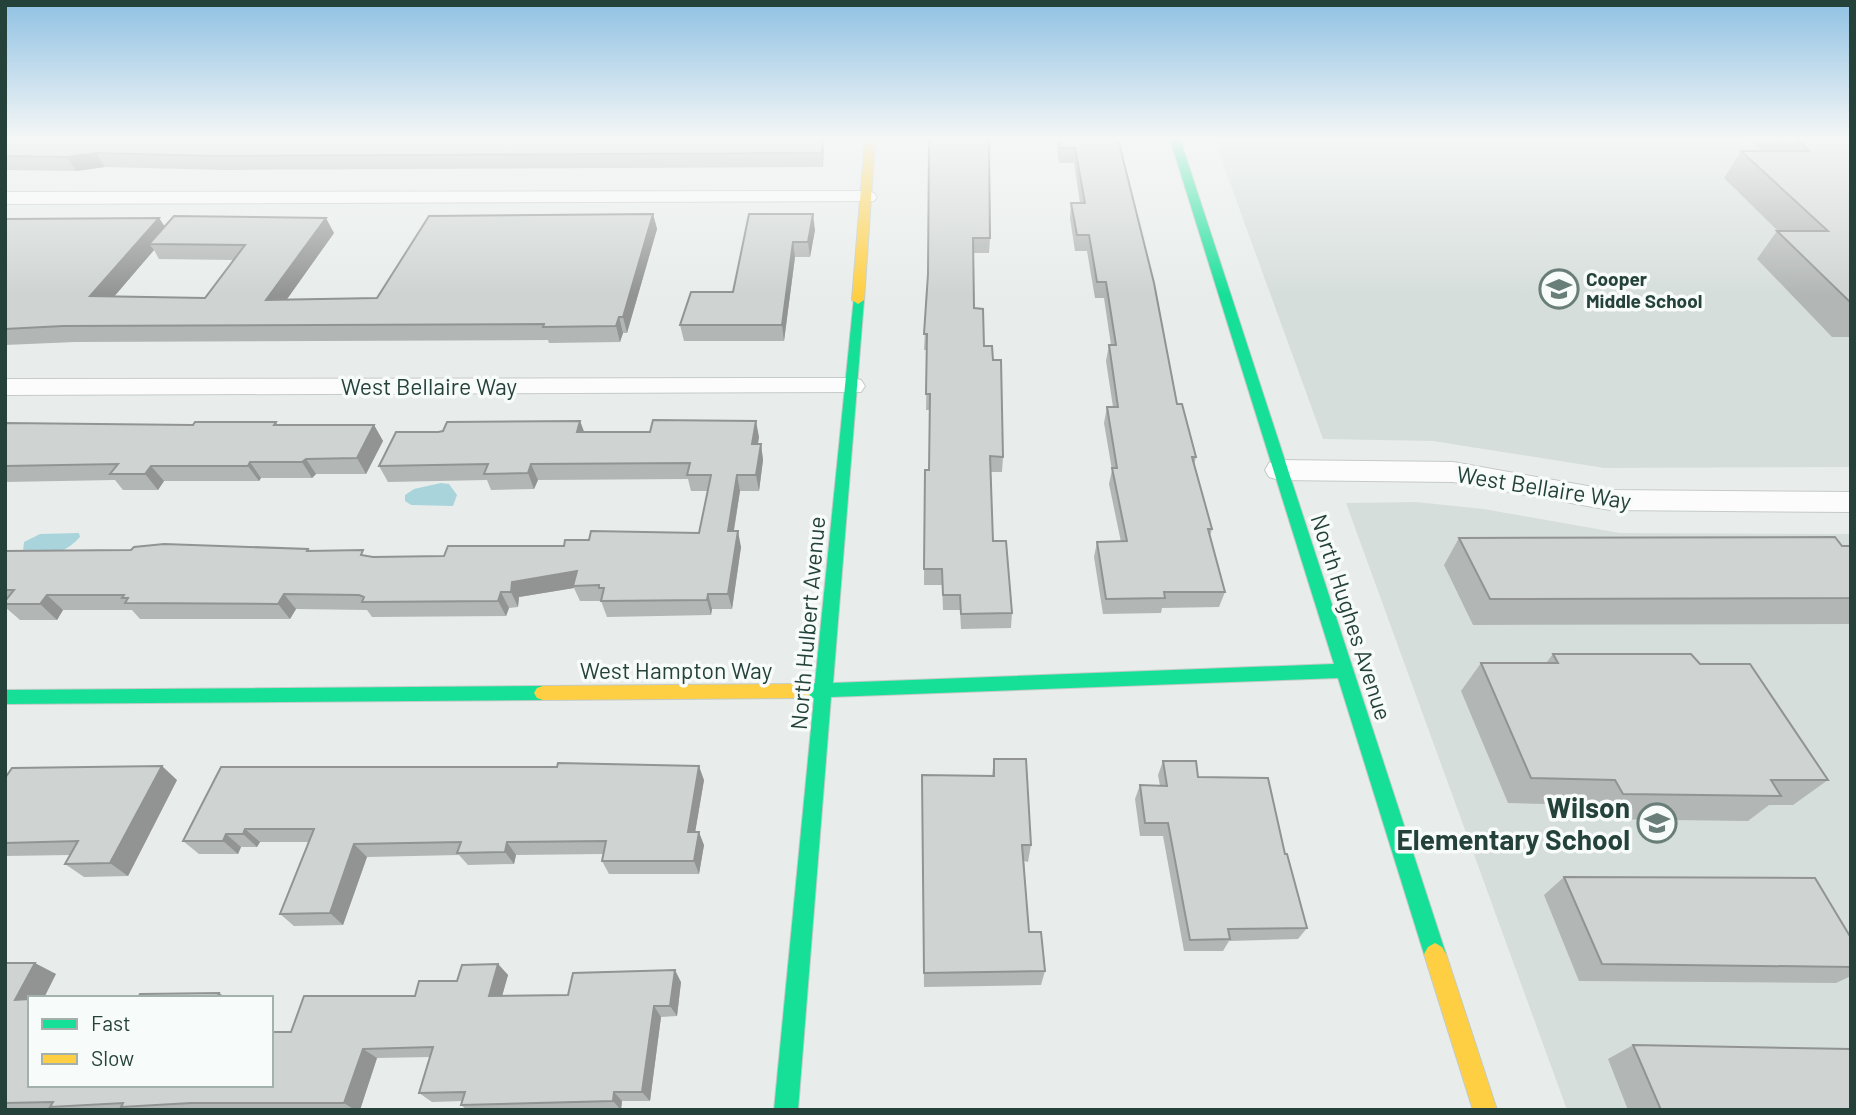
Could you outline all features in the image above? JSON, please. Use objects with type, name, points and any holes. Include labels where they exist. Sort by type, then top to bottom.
[{"type":"street","name":"North Hulbert Avenue","points":[[786,1110],[867,191]]},
{"type":"street","name":"North Hughes Avenue","points":[[1191,191],[1485,1110]]},
{"type":"street","points":[[5,198],[867,197]]},
{"type":"street","name":"West Bellaire Way","points":[[5,387],[852,386]]},
{"type":"street","name":"West Bellaire Way","points":[[1279,470],[1453,472],[1610,500],[1851,502]]},
{"type":"street","name":"West Hampton Way","points":[[5,697],[824,691],[1346,671]]},
{"type":"shaded area","name":"Cooper Middle School","points":[[1233,191],[1851,191],[1851,467],[1604,468],[1433,441],[1323,439]]},
{"type":"shaded area","name":"Wilson Elementary School","points":[[1416,502],[1484,509],[1620,533],[1851,534],[1851,1110],[1567,1110],[1346,503]]},
{"type":"water","points":[[441,483],[449,484],[457,495],[453,506],[411,505],[405,501],[405,495],[414,489]]},
{"type":"water","points":[[79,533],[80,537],[73,544],[54,553],[23,551],[24,542],[40,534]]},
{"type":"building","points":[[929,191],[990,191],[990,238],[973,238],[974,308],[983,309],[984,346],[992,346],[993,360],[1001,360],[1003,457],[990,456],[993,541],[1006,541],[1012,613],[961,614],[960,595],[943,595],[942,569],[924,569],[925,470],[929,470],[930,394],[926,394],[927,334],[924,334]]},
{"type":"building","points":[[1083,191],[1131,191],[1154,283],[1177,404],[1182,404],[1196,457],[1192,457],[1212,529],[1208,529],[1225,592],[1164,592],[1165,598],[1106,599],[1097,542],[1127,541],[1112,468],[1117,468],[1107,407],[1118,407],[1109,345],[1116,345],[1106,282],[1097,282],[1089,235],[1077,235],[1071,203],[1085,203]]},
{"type":"building","points":[[1785,191],[1851,191],[1851,303],[1777,231],[1828,231]]},
{"type":"building","points":[[653,214],[623,317],[619,317],[616,326],[63,326],[5,329],[5,219],[159,218],[90,296],[205,298],[245,245],[149,244],[174,216],[326,218],[266,300],[377,298],[429,216]]},
{"type":"building","points":[[749,214],[813,214],[808,242],[793,242],[782,325],[680,325],[691,292],[733,292]]},
{"type":"building","points":[[653,420],[756,421],[752,444],[761,444],[756,475],[737,475],[728,531],[738,531],[728,594],[708,594],[707,600],[601,601],[604,588],[599,588],[599,585],[573,586],[577,571],[512,582],[511,592],[501,592],[498,601],[362,602],[364,597],[359,595],[284,594],[278,604],[125,603],[128,598],[122,598],[124,595],[47,595],[40,604],[5,604],[14,590],[5,590],[5,551],[131,550],[134,547],[164,544],[308,549],[307,551],[363,550],[361,555],[373,557],[444,556],[448,546],[564,546],[565,540],[589,540],[591,531],[699,533],[711,475],[687,475],[690,463],[531,464],[528,473],[484,474],[488,464],[379,466],[396,432],[438,432],[443,431],[447,422],[580,421],[577,432],[650,432]]},
{"type":"building","points":[[195,422],[374,425],[357,458],[250,462],[248,466],[151,466],[145,474],[110,474],[118,464],[5,466],[5,423],[193,425]]},
{"type":"building","points":[[1835,537],[1842,546],[1851,546],[1851,598],[1490,599],[1459,538]]},
{"type":"building","points":[[1553,654],[1691,654],[1700,664],[1750,664],[1828,780],[1771,780],[1781,796],[1623,794],[1615,780],[1531,778],[1481,663],[1558,663]]},
{"type":"building","points":[[994,759],[1026,759],[1031,845],[1022,845],[1029,932],[1041,932],[1045,971],[924,973],[922,775],[994,776]]},
{"type":"building","points":[[1163,761],[1196,761],[1198,777],[1268,778],[1285,854],[1307,928],[1228,929],[1230,939],[1190,940],[1168,823],[1145,823],[1140,785],[1167,786]]},
{"type":"building","points":[[558,763],[699,766],[688,832],[699,832],[694,861],[602,861],[606,841],[507,842],[505,852],[457,853],[461,842],[354,844],[330,913],[280,914],[314,829],[245,829],[243,834],[226,834],[223,841],[183,841],[221,767],[557,767]]},
{"type":"building","points":[[162,766],[110,863],[65,864],[78,841],[5,843],[5,778],[12,768]]},
{"type":"building","points":[[1564,877],[1815,878],[1851,938],[1851,967],[1602,964]]},
{"type":"building","points":[[5,963],[35,963],[15,1000],[28,999],[28,1087],[273,1087],[273,1032],[291,1032],[304,996],[415,996],[419,981],[457,981],[462,965],[498,964],[489,996],[568,995],[573,973],[675,970],[670,1006],[654,1006],[642,1092],[614,1092],[613,1101],[461,1105],[465,1092],[419,1093],[433,1047],[363,1049],[344,1103],[191,1103],[121,1107],[123,1103],[50,1107],[53,1102],[5,1103]]},
{"type":"building","points":[[219,993],[218,996],[139,996]]},
{"type":"building","points":[[1633,1045],[1851,1049],[1851,1110],[1661,1110]]},
{"type":"traffic: fast","points":[[1192,191],[1435,954]]},
{"type":"traffic: fast","points":[[786,1110],[858,300]]},
{"type":"traffic: fast","points":[[803,691],[1346,671]]},
{"type":"traffic: fast","points":[[5,697],[543,693]]},
{"type":"traffic: slow","points":[[858,300],[866,191]]},
{"type":"traffic: slow","points":[[543,693],[803,691]]},
{"type":"traffic: slow","points":[[1435,954],[1485,1110]]},
{"type":"place","name":"Cooper Middle School","points":[[1559,289]]},
{"type":"place","name":"Wilson Elementary School","points":[[1657,823]]}]
